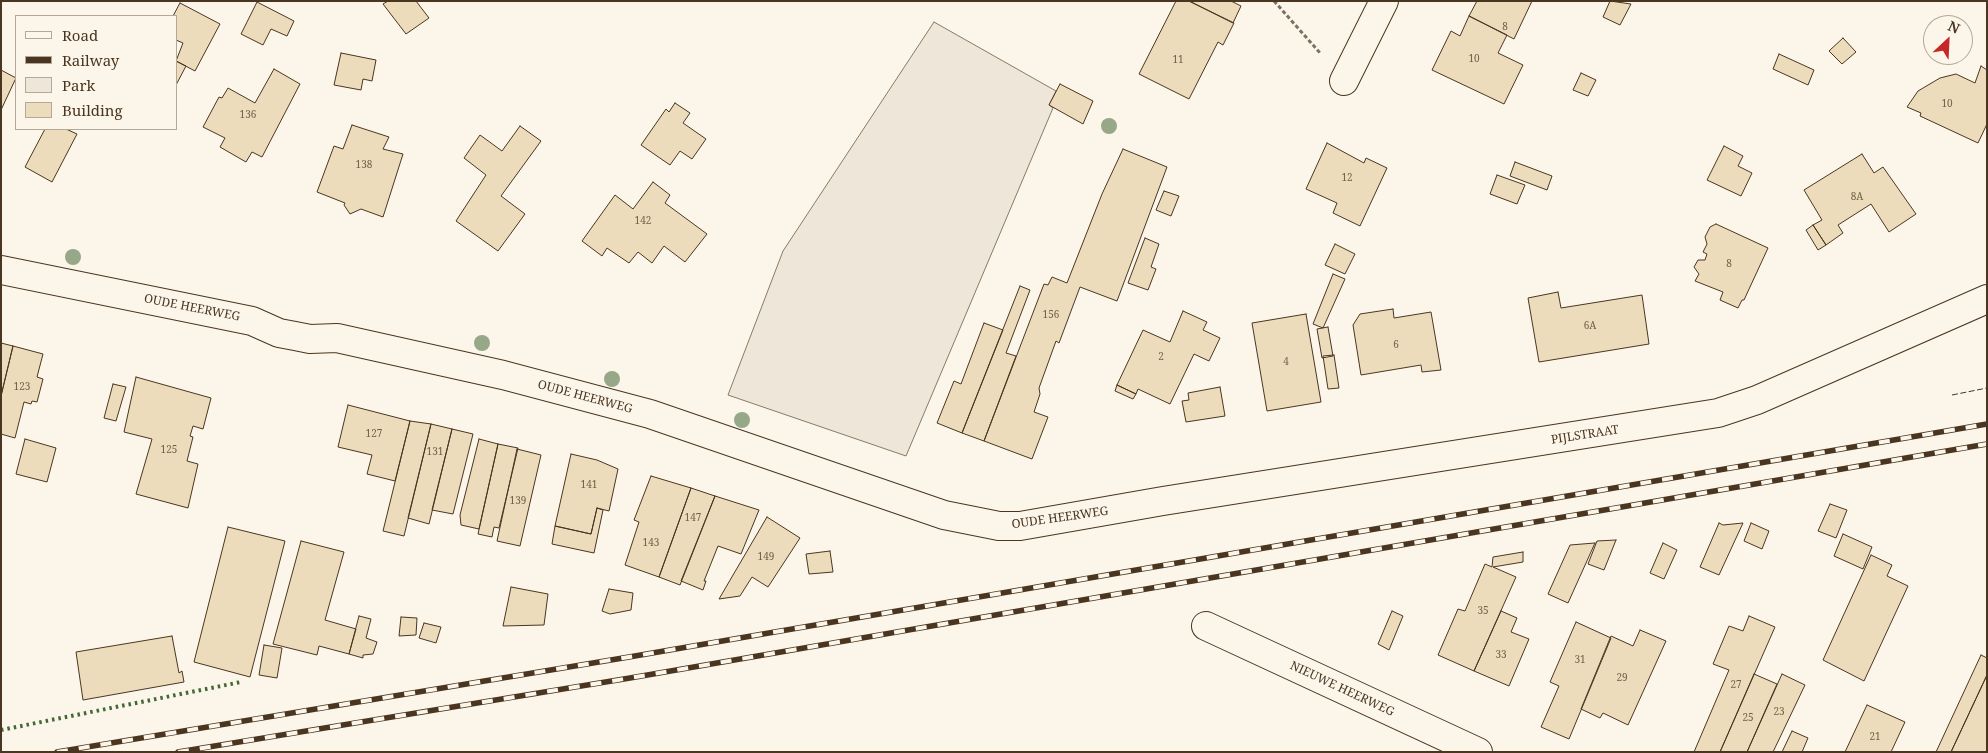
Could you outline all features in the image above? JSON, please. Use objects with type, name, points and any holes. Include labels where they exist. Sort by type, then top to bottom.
[{"type":"street","points":[[1344,80],[1384,1]]},
{"type":"street","name":"OUDE HEERWEG","points":[[1,270],[252,321],[279,333],[310,339],[337,338],[503,376],[650,414],[936,512],[999,526],[1020,526],[1163,501]]},
{"type":"street","name":"PIJLSTRAAT","points":[[1163,501],[1718,413],[1757,400],[1987,299]]},
{"type":"street","name":"NIEUWE HEERWEG","points":[[1206,626],[1478,752]]},
{"type":"path","points":[[1274,1],[1344,80]]},
{"type":"green space","points":[[934,22],[1056,91],[1049,105],[1053,108],[906,456],[728,395],[783,251]]},
{"type":"building","points":[[388,1],[416,1],[429,18],[406,34],[383,4]]},
{"type":"building","points":[[1176,1],[1189,1],[1234,23],[1223,45],[1218,42],[1189,99],[1139,74]]},
{"type":"building","points":[[1189,1],[1231,1],[1241,6],[1233,23]]},
{"type":"building","points":[[1477,1],[1532,1],[1514,39],[1469,16]]},
{"type":"building","points":[[1610,1],[1631,4],[1620,25],[1603,17]]},
{"type":"building","points":[[257,2],[294,21],[287,36],[271,29],[263,45],[241,34]]},
{"type":"building","points":[[180,3],[220,24],[195,71],[178,62],[178,56],[183,43],[178,41],[178,15],[174,15]]},
{"type":"building","points":[[1469,16],[1507,35],[1498,53],[1523,65],[1504,104],[1432,70],[1451,31],[1460,36]]},
{"type":"building","points":[[1843,38],[1856,52],[1842,64],[1829,51]]},
{"type":"building","points":[[341,53],[376,60],[372,81],[363,79],[361,90],[334,85]]},
{"type":"building","points":[[1779,54],[1814,70],[1808,85],[1773,69]]},
{"type":"building","points":[[178,62],[186,66],[178,81]]},
{"type":"building","points":[[1981,66],[1987,70],[1987,124],[1978,143],[1920,116],[1921,113],[1907,107],[1918,91],[1940,78],[1956,74],[1975,83]]},
{"type":"building","points":[[274,69],[300,84],[262,157],[252,152],[246,162],[220,147],[225,138],[203,127],[219,97],[222,98],[228,88],[255,103]]},
{"type":"building","points":[[1,70],[15,77],[15,80],[1,110]]},
{"type":"building","points":[[1581,73],[1596,80],[1588,96],[1573,90]]},
{"type":"building","points":[[1060,84],[1093,101],[1083,124],[1049,105]]},
{"type":"building","points":[[675,103],[690,113],[683,123],[706,139],[692,159],[680,151],[670,165],[641,145],[666,109],[669,112]]},
{"type":"building","points":[[352,125],[389,137],[383,149],[403,154],[383,217],[361,209],[350,214],[344,205],[345,203],[317,192],[334,146],[343,149]]},
{"type":"building","points":[[520,126],[541,141],[501,196],[525,214],[498,251],[456,221],[486,175],[464,158],[480,135],[502,151]]},
{"type":"building","points":[[44,130],[68,130],[77,134],[52,182],[25,167]]},
{"type":"building","points":[[1327,143],[1364,163],[1366,158],[1387,168],[1360,226],[1333,213],[1337,203],[1306,189]]},
{"type":"building","points":[[1724,146],[1743,156],[1738,166],[1752,173],[1741,196],[1707,180]]},
{"type":"building","points":[[1123,149],[1167,167],[1117,301],[1080,287],[1059,343],[1056,341],[1039,388],[1040,394],[1034,412],[1048,417],[1032,459],[984,441],[1044,284],[1048,285],[1052,277],[1067,283],[1102,194]]},
{"type":"building","points":[[1862,154],[1874,173],[1883,167],[1916,214],[1889,232],[1871,204],[1838,225],[1843,233],[1826,245],[1813,225],[1822,220],[1804,190]]},
{"type":"building","points":[[1515,162],[1552,176],[1547,190],[1510,176]]},
{"type":"building","points":[[1497,175],[1525,185],[1517,204],[1490,194]]},
{"type":"building","points":[[653,182],[670,195],[665,203],[707,234],[685,262],[664,246],[652,263],[638,252],[629,263],[607,248],[602,256],[582,241],[615,195],[633,209]]},
{"type":"building","points":[[1164,191],[1179,196],[1171,216],[1156,210]]},
{"type":"building","points":[[1716,224],[1768,248],[1744,300],[1742,300],[1738,308],[1720,300],[1723,292],[1695,281],[1699,274],[1694,267],[1698,260],[1705,260],[1707,254],[1703,252],[1707,244],[1705,237],[1710,227]]},
{"type":"building","points":[[1813,225],[1826,245],[1818,250],[1806,230]]},
{"type":"building","points":[[1145,238],[1159,244],[1151,267],[1156,269],[1148,290],[1128,283]]},
{"type":"building","points":[[1335,244],[1355,254],[1345,274],[1325,265]]},
{"type":"building","points":[[1333,274],[1345,279],[1323,328],[1313,324]]},
{"type":"building","points":[[1020,286],[1030,290],[1006,353],[1016,356],[984,441],[962,433]]},
{"type":"building","points":[[1558,292],[1561,308],[1642,295],[1649,344],[1539,362],[1528,298]]},
{"type":"building","points":[[1393,309],[1394,318],[1431,312],[1441,370],[1422,372],[1421,365],[1361,375],[1353,325],[1360,314]]},
{"type":"building","points":[[1183,311],[1207,322],[1203,330],[1220,338],[1209,361],[1194,354],[1170,404],[1138,389],[1136,394],[1117,385],[1143,330],[1170,342]]},
{"type":"building","points":[[1306,314],[1321,402],[1267,411],[1252,323]]},
{"type":"building","points":[[984,323],[1003,330],[962,433],[937,423],[954,381],[961,384]]},
{"type":"building","points":[[1328,327],[1333,356],[1322,358],[1317,329]]},
{"type":"building","points":[[1,343],[13,346],[1,396]]},
{"type":"building","points":[[13,346],[43,354],[37,377],[43,379],[37,402],[32,401],[31,404],[24,402],[15,438],[1,434],[1,396]]},
{"type":"building","points":[[1334,355],[1339,388],[1328,389],[1323,356]]},
{"type":"building","points":[[136,377],[211,398],[203,429],[193,426],[190,436],[193,437],[187,461],[198,464],[188,508],[136,494],[152,439],[124,432]]},
{"type":"building","points":[[113,384],[126,387],[116,421],[104,418]]},
{"type":"building","points":[[1117,385],[1136,394],[1133,399],[1115,391]]},
{"type":"building","points":[[1220,387],[1225,416],[1186,422],[1182,401],[1189,400],[1188,393]]},
{"type":"building","points":[[348,405],[410,421],[395,481],[367,474],[372,455],[338,447]]},
{"type":"building","points":[[410,421],[431,424],[404,536],[383,531]]},
{"type":"building","points":[[431,424],[452,429],[429,524],[408,518]]},
{"type":"building","points":[[452,429],[473,434],[453,514],[432,510]]},
{"type":"building","points":[[25,439],[56,448],[47,482],[16,474]]},
{"type":"building","points":[[479,439],[498,444],[479,529],[461,525],[460,515]]},
{"type":"building","points":[[498,444],[518,448],[499,528],[494,527],[492,537],[478,534]]},
{"type":"building","points":[[517,449],[541,455],[520,546],[497,541]]},
{"type":"building","points":[[571,454],[597,460],[618,469],[609,511],[597,508],[591,534],[555,526]]},
{"type":"building","points":[[651,476],[691,488],[659,577],[625,565],[639,522],[634,520]]},
{"type":"building","points":[[691,488],[715,496],[680,585],[659,577]]},
{"type":"building","points":[[715,496],[759,510],[741,554],[718,546],[704,581],[706,581],[703,590],[681,581]]},
{"type":"building","points":[[1830,504],[1847,510],[1836,538],[1818,531]]},
{"type":"building","points":[[597,508],[603,510],[594,553],[552,544],[555,526],[591,534]]},
{"type":"building","points":[[767,517],[800,538],[768,587],[752,577],[740,596],[719,599]]},
{"type":"building","points":[[1719,523],[1723,525],[1743,523],[1719,575],[1700,567]]},
{"type":"building","points":[[1751,523],[1769,531],[1762,549],[1744,541]]},
{"type":"building","points":[[228,527],[285,541],[250,677],[194,662]]},
{"type":"building","points":[[1843,534],[1872,547],[1863,569],[1834,556]]},
{"type":"building","points":[[1616,540],[1604,570],[1588,564],[1597,541]]},
{"type":"building","points":[[301,541],[344,552],[325,620],[356,629],[349,654],[319,646],[317,655],[273,644]]},
{"type":"building","points":[[1595,543],[1568,603],[1548,594],[1570,545]]},
{"type":"building","points":[[1663,543],[1677,550],[1664,579],[1650,573]]},
{"type":"building","points":[[830,551],[833,572],[809,574],[806,554]]},
{"type":"building","points":[[1523,552],[1523,562],[1493,567],[1516,577],[1474,671],[1438,655],[1458,609],[1465,611],[1485,564],[1492,567],[1493,557]]},
{"type":"building","points":[[1871,555],[1892,565],[1887,576],[1908,586],[1864,681],[1823,660]]},
{"type":"building","points":[[511,587],[548,594],[544,625],[503,626]]},
{"type":"building","points":[[609,589],[633,593],[631,610],[610,614],[602,611]]},
{"type":"building","points":[[1392,611],[1403,616],[1389,650],[1378,644]]},
{"type":"building","points":[[1501,611],[1517,618],[1511,632],[1529,639],[1509,686],[1474,671]]},
{"type":"building","points":[[359,616],[371,619],[366,638],[377,642],[373,654],[363,655],[363,658],[349,654]]},
{"type":"building","points":[[1749,616],[1775,627],[1720,752],[1694,752],[1729,670],[1713,664],[1729,626],[1743,631]]},
{"type":"building","points":[[401,617],[417,618],[416,635],[399,636]]},
{"type":"building","points":[[1576,622],[1611,638],[1569,739],[1541,727],[1559,686],[1550,682]]},
{"type":"building","points":[[424,623],[441,627],[436,643],[419,638]]},
{"type":"building","points":[[1640,630],[1666,641],[1628,725],[1603,713],[1600,718],[1581,709],[1611,636],[1633,646]]},
{"type":"building","points":[[172,636],[179,673],[182,671],[184,682],[83,700],[76,652]]},
{"type":"building","points":[[264,645],[282,648],[277,678],[259,675]]},
{"type":"building","points":[[1981,655],[1987,658],[1987,675],[1951,752],[1936,752]]},
{"type":"building","points":[[1754,674],[1777,684],[1747,752],[1720,752]]},
{"type":"building","points":[[1782,674],[1805,685],[1773,752],[1747,752]]},
{"type":"building","points":[[1987,675],[1987,752],[1951,752]]},
{"type":"building","points":[[1867,705],[1905,722],[1891,752],[1845,752]]},
{"type":"building","points":[[1792,731],[1808,738],[1802,752],[1782,752]]},
{"type":"railway","points":[[57,752],[629,657],[1987,424]]},
{"type":"railway","points":[[178,752],[630,678],[1987,444]]},
{"type":"hedge","points":[[1,730],[241,682]]},
{"type":"fence","points":[[1952,395],[1987,388]]}]
